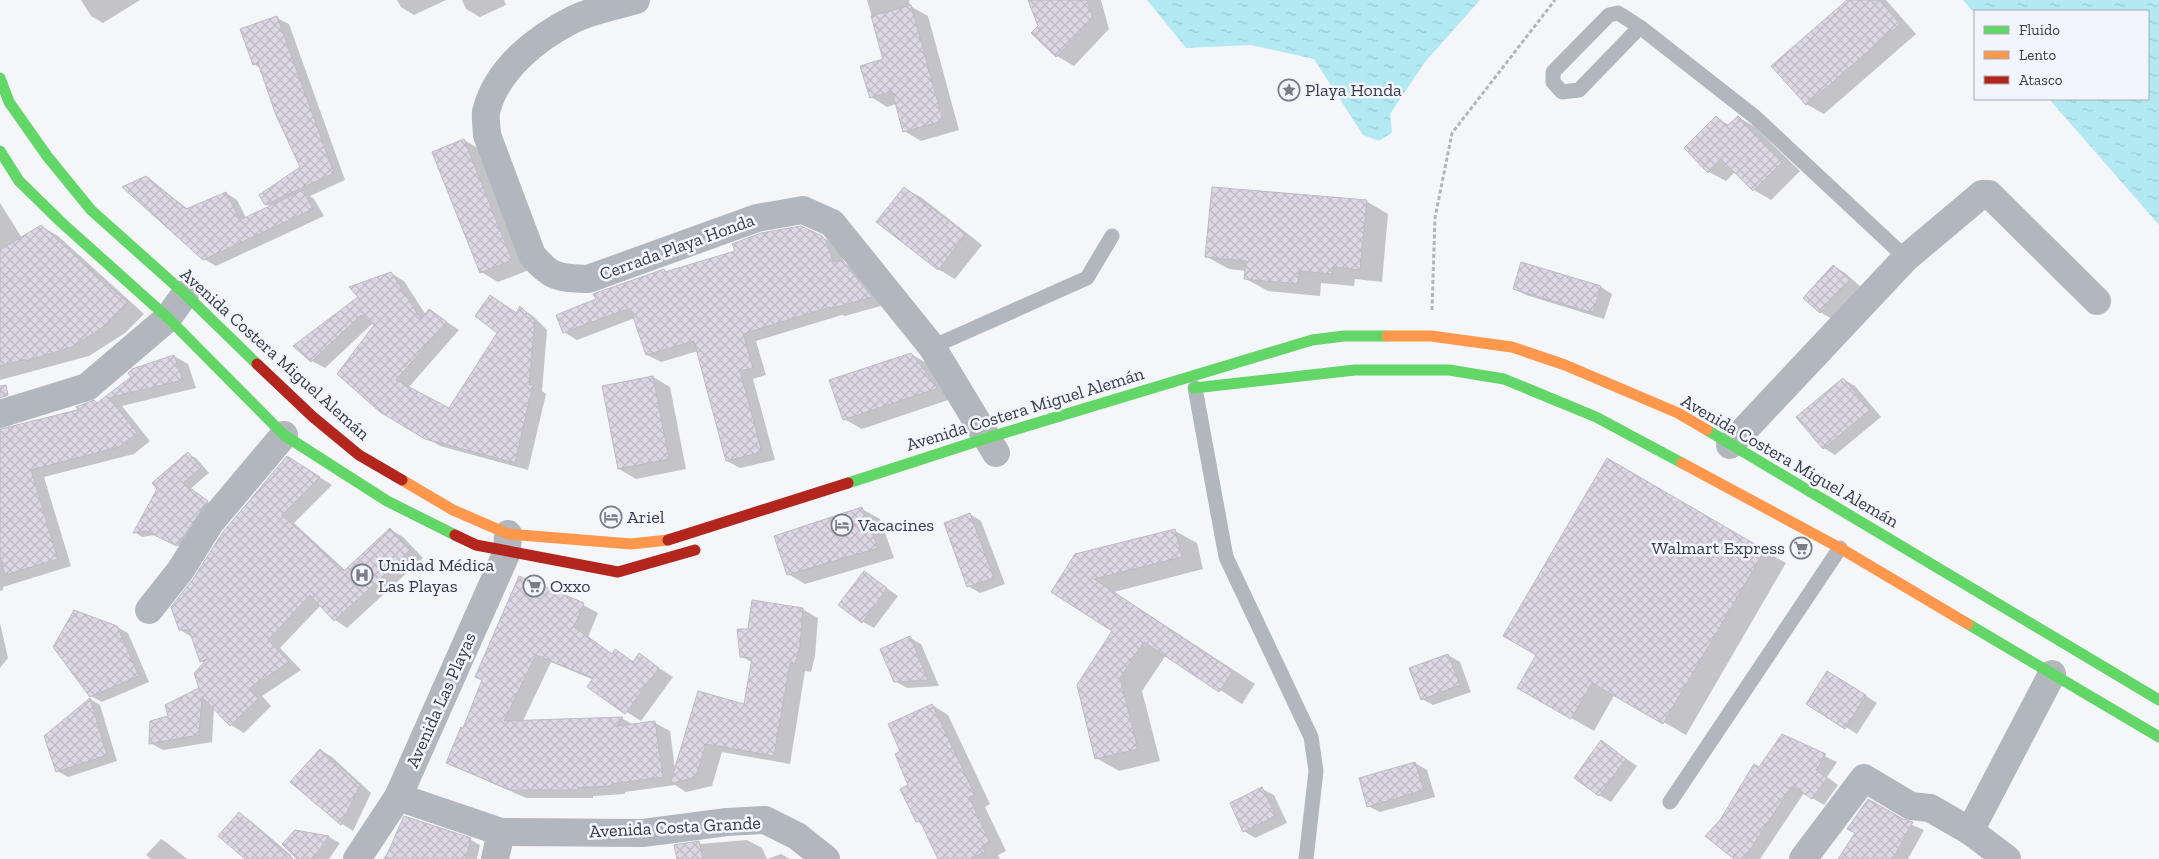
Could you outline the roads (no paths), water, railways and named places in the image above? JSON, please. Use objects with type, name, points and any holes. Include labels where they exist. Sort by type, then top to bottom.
[{"type":"main road","name":"Avenida Costera Miguel Alemán","points":[[0,78],[9,102],[47,156],[91,210],[184,294],[314,417],[359,455],[508,543],[618,572],[703,547]]},
{"type":"main road","name":"Avenida Costera Miguel Alemán","points":[[0,151],[19,181],[62,223],[168,318],[284,435],[387,501],[476,545],[508,543],[631,544],[671,540],[994,449],[1312,340],[1344,336],[1431,336],[1512,347],[1566,365],[1678,413],[2159,700]]},
{"type":"main road","points":[[1190,389],[1356,370],[1449,370],[1504,379],[1596,417],[1840,548],[2159,737]]},
{"type":"street","name":"Cerrada Playa Honda","points":[[636,0],[574,19],[527,49],[504,75],[491,98],[486,114],[487,135],[521,230],[532,255],[545,270],[562,278],[588,279],[757,218],[803,210],[832,223],[932,347],[994,449]]},
{"type":"street","points":[[1730,445],[1906,258],[1982,194],[1989,194],[2097,301]]},
{"type":"street","points":[[0,414],[87,387],[168,318],[184,294]]},
{"type":"street","points":[[149,610],[180,571],[210,523],[284,435]]},
{"type":"street","name":"Avenida Las Playas","points":[[357,859],[398,797],[508,543]]},
{"type":"street","points":[[1970,831],[2052,674]]},
{"type":"street","points":[[1803,859],[1864,778],[1911,806],[1930,808],[1970,831],[2007,859]]},
{"type":"street","name":"Avenida Costa Grande","points":[[398,797],[501,832],[643,833],[727,822],[765,820],[797,836],[826,859]]},
{"type":"street","points":[[495,859],[501,832]]},
{"type":"lane","points":[[1640,27],[1579,90],[1562,92],[1552,82],[1553,72],[1609,15],[1618,13],[1640,27],[1755,117],[1906,258]]},
{"type":"lane","points":[[932,347],[1087,278],[1112,236]]},
{"type":"lane","points":[[1190,389],[1226,557],[1311,737],[1316,771],[1306,859]]},
{"type":"lane","points":[[1670,802],[1840,548]]},
{"type":"water","points":[[1147,0],[1480,0],[1425,62],[1390,114],[1392,133],[1379,141],[1363,135],[1314,59],[1251,45],[1186,48]]},
{"type":"water","points":[[1963,0],[2159,0],[2159,225],[2050,100],[2149,100],[2149,10],[1974,10],[1974,13]]},
{"type":"place","name":"Playa Honda","points":[[1289,90]]},
{"type":"place","name":"Ariel","points":[[611,517]]},
{"type":"place","name":"Vacacines","points":[[842,525]]},
{"type":"place","name":"Walmart Express","points":[[1801,548]]},
{"type":"place","name":"Unidad Médica Las Playas","points":[[362,575]]},
{"type":"place","name":"Oxxo","points":[[534,586]]}]
